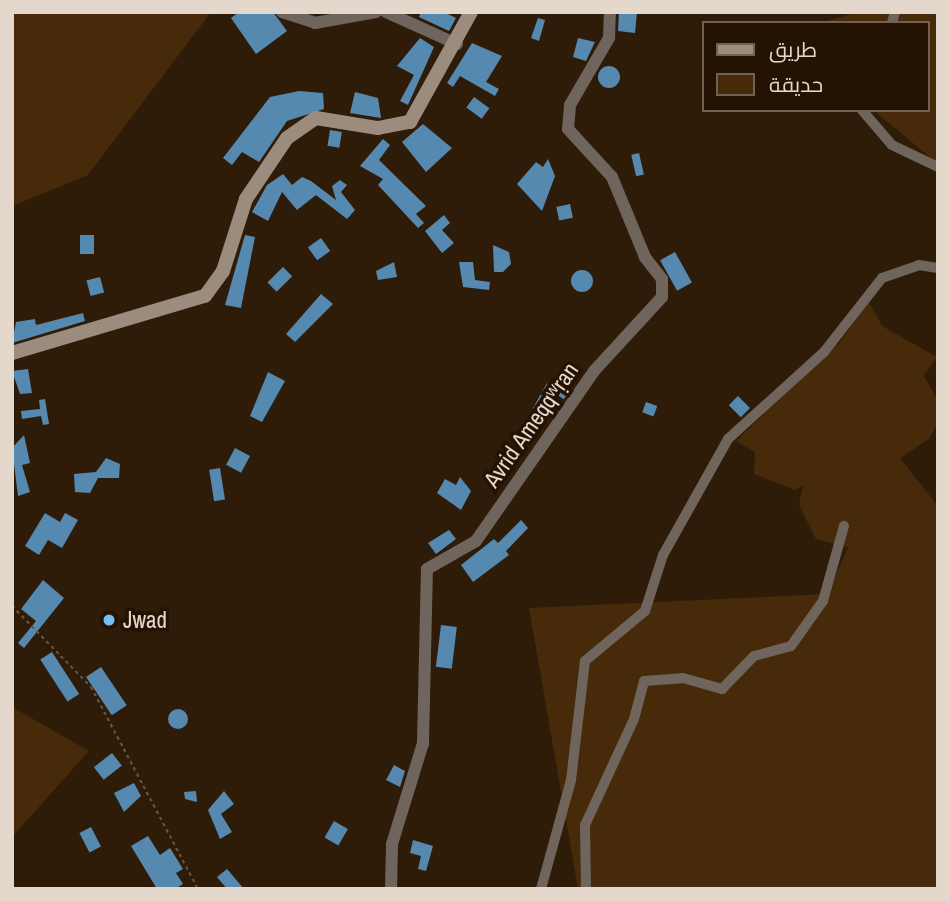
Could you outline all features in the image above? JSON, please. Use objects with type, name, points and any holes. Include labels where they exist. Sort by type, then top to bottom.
[{"type":"main road","points":[[12,354],[205,296],[223,271],[246,199],[287,138],[316,118],[377,128],[405,125],[429,99],[471,12]]},
{"type":"street","points":[[282,12],[315,23],[376,12]]},
{"type":"street","points":[[386,12],[457,44]]},
{"type":"street","name":"Avrid Ameqqʷṛan","points":[[391,889],[392,844],[423,743],[427,569],[476,541],[594,371],[662,297],[662,279],[645,257],[612,177],[568,129],[570,105],[609,38],[610,12]]},
{"type":"street","points":[[864,112],[892,145],[938,167]]},
{"type":"street","points":[[541,889],[571,780],[585,661],[640,618],[663,555],[728,439],[824,352],[881,278],[919,265],[938,268]]},
{"type":"street","points":[[586,889],[585,825],[634,719],[644,681],[694,679],[722,689],[754,656],[791,646],[823,601],[844,526]]},
{"type":"path","points":[[12,607],[91,687],[198,889]]},
{"type":"green space","points":[[12,12],[211,12],[88,175],[12,206]]},
{"type":"green space","points":[[858,12],[938,12],[938,164],[875,112],[929,112],[929,21],[827,21]]},
{"type":"green space","points":[[869,302],[882,326],[937,357],[924,376],[938,401],[938,422],[929,439],[900,458],[938,506],[938,889],[578,889],[529,608],[828,594],[848,547],[816,539],[799,505],[803,485],[795,490],[754,474],[755,452],[736,441],[839,343]]},
{"type":"green space","points":[[12,707],[89,751],[12,837]]},
{"type":"building","points":[[239,12],[273,12],[287,31],[256,54],[231,18]]},
{"type":"building","points":[[421,12],[444,12],[456,18],[449,31],[419,17]]},
{"type":"building","points":[[619,12],[637,12],[635,33],[618,31]]},
{"type":"building","points":[[538,18],[545,20],[539,41],[531,38]]},
{"type":"building","points":[[420,38],[434,47],[408,105],[400,101],[414,75],[397,66]]},
{"type":"building","points":[[578,38],[595,42],[586,61],[573,57]]},
{"type":"building","points":[[472,43],[502,56],[486,82],[499,89],[495,96],[460,76],[453,87],[447,83]]},
{"type":"building","points":[[609,66],[617,69],[620,77],[617,85],[609,88],[601,85],[598,77],[601,69]]},
{"type":"building","points":[[299,91],[323,93],[324,109],[287,121],[259,162],[242,152],[232,165],[223,158],[270,97]]},
{"type":"building","points":[[355,92],[378,98],[381,118],[350,113]]},
{"type":"building","points":[[474,97],[489,108],[482,119],[466,108]]},
{"type":"building","points":[[423,124],[452,148],[426,172],[402,142]]},
{"type":"building","points":[[330,130],[342,132],[339,148],[327,146]]},
{"type":"building","points":[[383,139],[390,145],[379,160],[426,206],[416,214],[424,223],[418,228],[378,185],[383,179],[360,166]]},
{"type":"building","points":[[639,153],[644,174],[636,176],[631,155]]},
{"type":"building","points":[[548,159],[555,176],[542,211],[517,184],[536,162],[543,167]]},
{"type":"building","points":[[283,174],[292,185],[302,177],[311,181],[336,200],[332,186],[340,180],[347,185],[341,192],[355,210],[347,219],[316,195],[297,210],[282,192],[268,221],[252,212],[267,185]]},
{"type":"building","points":[[570,204],[573,218],[559,221],[556,207]]},
{"type":"building","points":[[444,215],[450,223],[442,230],[454,243],[442,253],[425,231]]},
{"type":"building","points":[[80,235],[94,235],[94,254],[80,254]]},
{"type":"building","points":[[245,235],[255,237],[241,308],[225,305]]},
{"type":"building","points":[[321,238],[330,251],[317,260],[308,247]]},
{"type":"building","points":[[493,245],[509,252],[511,264],[503,272],[494,272]]},
{"type":"building","points":[[675,252],[692,283],[677,291],[660,260]]},
{"type":"building","points":[[394,262],[397,277],[378,280],[376,271]]},
{"type":"building","points":[[459,262],[473,262],[475,280],[490,282],[489,290],[463,287]]},
{"type":"building","points":[[283,267],[292,276],[277,292],[267,283]]},
{"type":"building","points":[[582,270],[590,273],[593,281],[590,289],[582,292],[574,289],[571,281],[574,273]]},
{"type":"building","points":[[100,277],[104,292],[91,296],[86,281]]},
{"type":"building","points":[[321,294],[333,304],[295,342],[286,334]]},
{"type":"building","points":[[83,313],[85,321],[12,343],[16,322],[35,319],[36,325]]},
{"type":"building","points":[[28,369],[32,393],[20,394],[12,371]]},
{"type":"building","points":[[268,372],[285,381],[262,422],[250,416]]},
{"type":"building","points":[[547,383],[557,400],[548,417],[533,408]]},
{"type":"building","points":[[561,386],[569,392],[564,399],[556,393]]},
{"type":"building","points":[[738,396],[750,408],[741,417],[729,405]]},
{"type":"building","points":[[45,399],[49,424],[43,425],[41,416],[22,419],[21,411],[40,409],[39,400]]},
{"type":"building","points":[[646,402],[657,406],[654,416],[642,412]]},
{"type":"building","points":[[24,435],[30,463],[22,465],[30,492],[18,496],[12,448]]},
{"type":"building","points":[[235,448],[250,456],[241,473],[226,465]]},
{"type":"building","points":[[106,458],[120,464],[119,478],[98,478],[90,493],[75,492],[74,474],[96,472]]},
{"type":"building","points":[[220,468],[225,500],[214,501],[209,470]]},
{"type":"building","points":[[460,477],[471,491],[461,510],[437,493],[445,479],[456,485]]},
{"type":"building","points":[[45,513],[60,522],[65,513],[78,520],[62,548],[48,540],[39,555],[25,546]]},
{"type":"building","points":[[521,520],[528,528],[506,551],[509,555],[473,582],[461,565],[494,539],[498,543]]},
{"type":"building","points":[[449,530],[456,539],[436,554],[428,543]]},
{"type":"building","points":[[43,580],[64,598],[24,648],[18,643],[36,621],[21,609]]},
{"type":"building","points":[[441,625],[457,627],[452,669],[436,667]]},
{"type":"building","points":[[52,652],[79,694],[67,702],[40,660]]},
{"type":"building","points":[[101,667],[127,705],[112,715],[86,677]]},
{"type":"building","points":[[178,709],[185,712],[188,719],[185,726],[178,729],[171,726],[168,719],[171,712]]},
{"type":"building","points":[[112,753],[122,766],[104,780],[94,767]]},
{"type":"building","points":[[394,765],[405,771],[400,787],[386,780]]},
{"type":"building","points":[[134,783],[141,796],[124,812],[114,793]]},
{"type":"building","points":[[196,791],[197,802],[185,799],[184,792]]},
{"type":"building","points":[[224,791],[234,804],[221,814],[232,832],[220,839],[208,810]]},
{"type":"building","points":[[334,821],[348,829],[338,845],[324,837]]},
{"type":"building","points":[[91,827],[101,847],[89,853],[79,833]]},
{"type":"building","points":[[148,836],[160,855],[170,848],[183,869],[176,873],[183,884],[175,889],[157,889],[131,846]]},
{"type":"building","points":[[413,840],[433,846],[426,871],[418,869],[421,856],[410,853]]},
{"type":"building","points":[[227,869],[244,889],[227,889],[217,877]]},
{"type":"place","name":"Jwad","points":[[109,620]]}]
